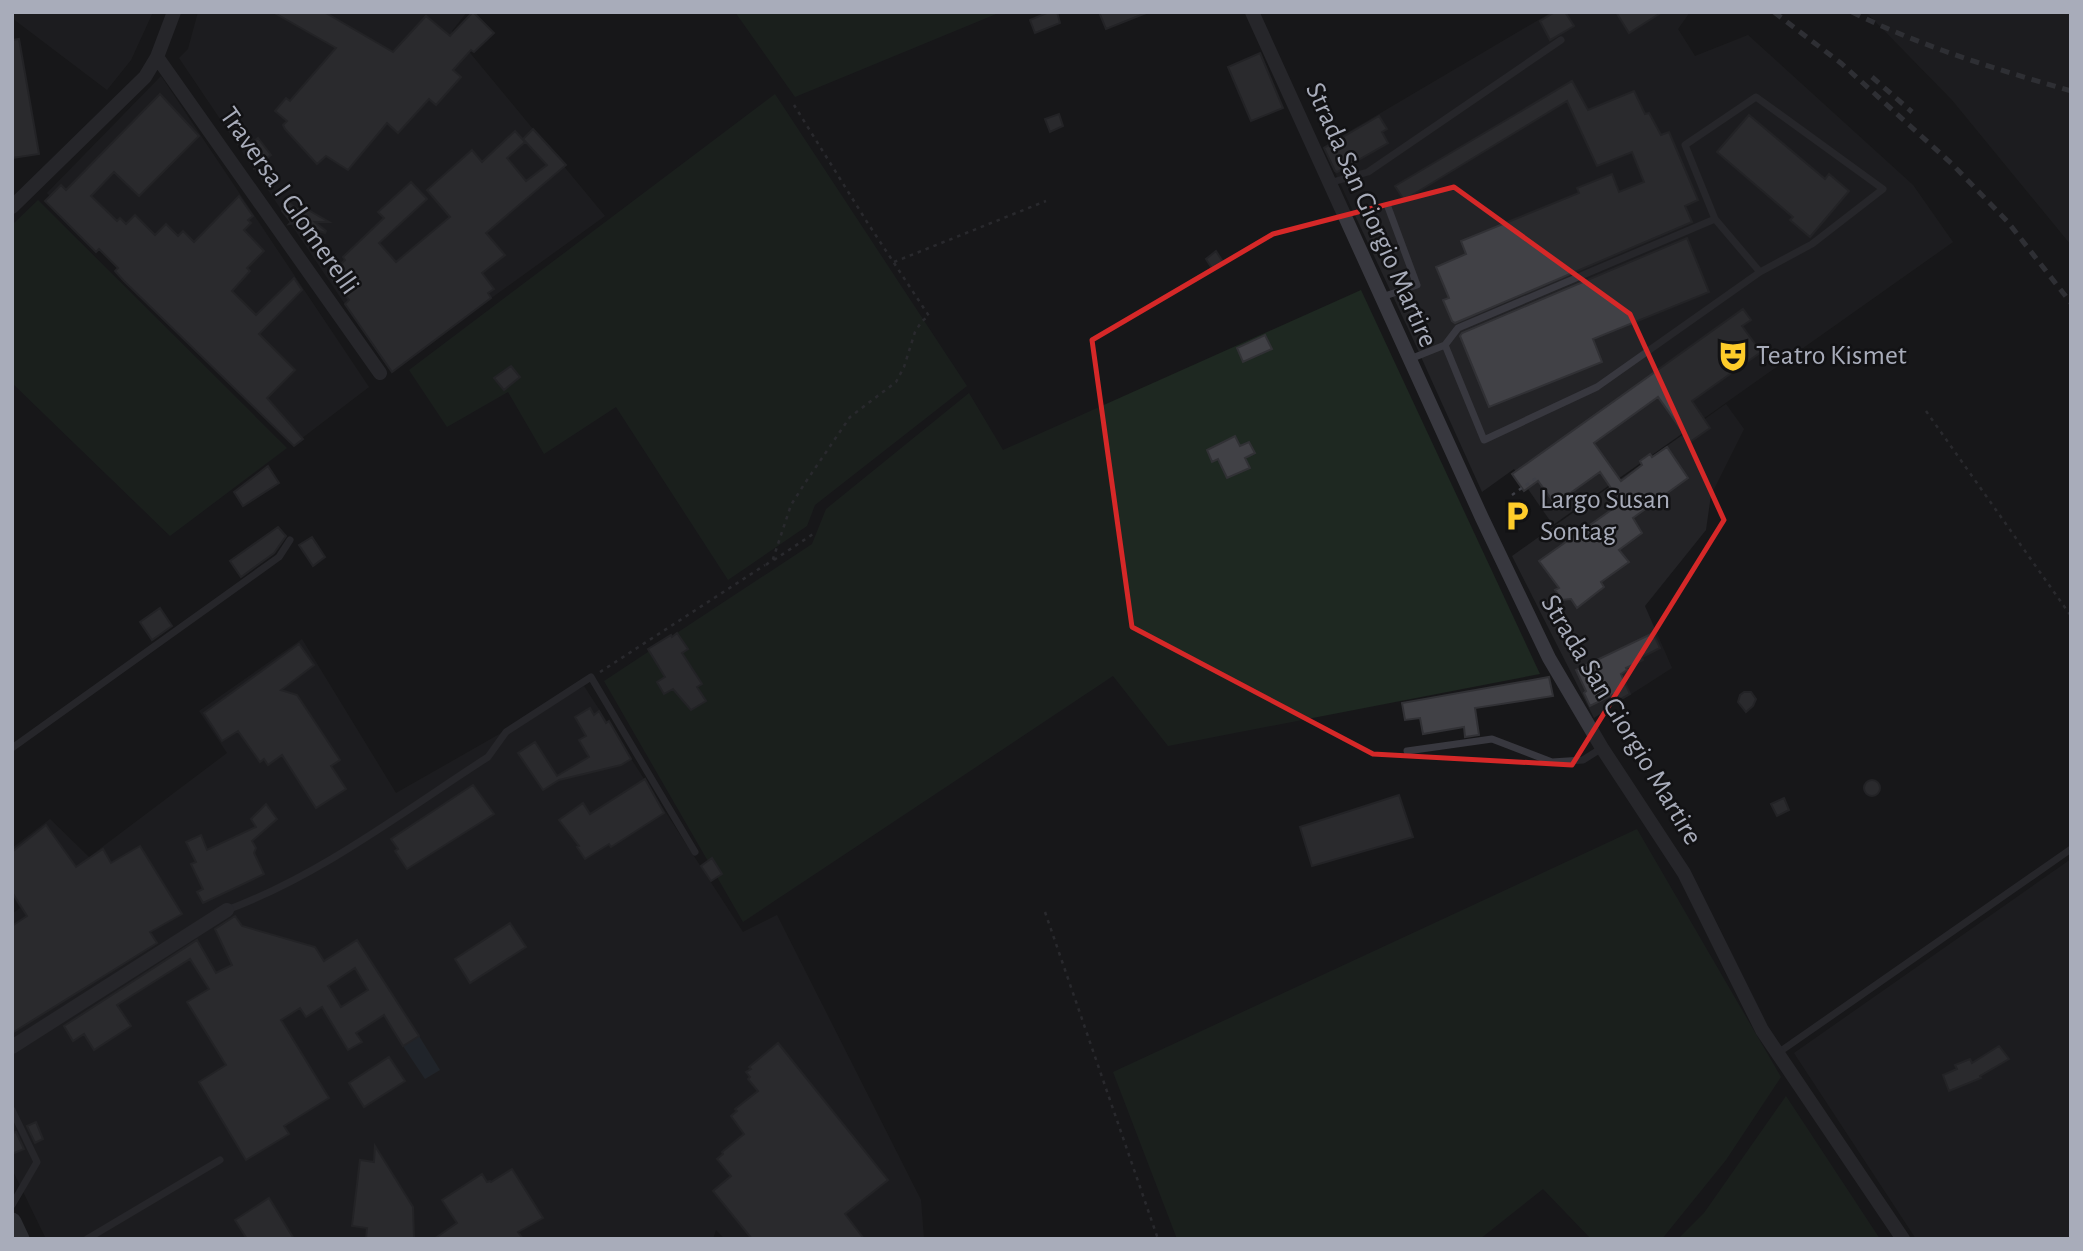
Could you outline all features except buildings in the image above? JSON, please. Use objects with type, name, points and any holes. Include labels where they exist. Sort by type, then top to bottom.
[{"type":"main road","points":[[12,1222],[20,1239]]},
{"type":"street","points":[[12,206],[145,77],[157,57],[174,12]]},
{"type":"street","name":"Strada San Giorgio Martire","points":[[1252,12],[1409,359],[1549,658],[1602,748],[1684,873],[1762,1030],[1903,1239]]},
{"type":"street","name":"Traversa I Glomerelli","points":[[157,57],[380,373]]},
{"type":"street","points":[[12,1047],[227,910]]},
{"type":"lane","points":[[1329,183],[1368,172],[1561,40]]},
{"type":"lane","points":[[1445,345],[1484,440],[1597,387],[1760,272],[1812,244],[1883,189],[1756,97],[1685,145],[1715,219],[1760,272]]},
{"type":"lane","points":[[1381,298],[1417,285],[1388,207]]},
{"type":"lane","points":[[1409,359],[1445,345],[1458,328],[1715,219]]},
{"type":"lane","points":[[12,748],[279,557],[289,540]]},
{"type":"lane","points":[[227,910],[249,902],[324,863],[488,757],[506,732],[591,677],[695,852]]},
{"type":"lane","points":[[1407,751],[1492,739],[1552,762],[1583,760],[1602,748]]},
{"type":"lane","points":[[1777,1053],[2071,849]]},
{"type":"lane","points":[[12,1110],[37,1162],[12,1205]]},
{"type":"lane","points":[[87,1239],[220,1160]]},
{"type":"path","points":[[766,565],[773,559],[791,505],[804,483],[850,418],[896,382],[904,367],[915,332],[929,316],[794,104]]},
{"type":"path","points":[[894,262],[1046,201]]},
{"type":"path","points":[[1926,411],[2071,616]]},
{"type":"path","points":[[1512,495],[1536,478]]},
{"type":"path","points":[[591,677],[813,534]]},
{"type":"path","points":[[1045,912],[1158,1239]]},
{"type":"highlighted area","points":[[1454,187],[1630,314],[1724,520],[1572,765],[1373,754],[1132,627],[1092,340],[1273,234]]},
{"type":"shaded area","points":[[12,12],[153,12],[131,60],[107,90],[12,18]]},
{"type":"shaded area","points":[[198,12],[467,12],[452,31],[605,216],[390,371],[179,58],[188,49]]},
{"type":"shaded area","points":[[735,12],[1001,12],[795,97]]},
{"type":"shaded area","points":[[1552,12],[1690,12],[1678,29],[1695,56],[1748,35],[1913,185],[1953,242],[1553,525],[1514,469],[1482,492],[1323,147]]},
{"type":"shaded area","points":[[1866,12],[2071,12],[2071,245],[1952,100]]},
{"type":"shaded area","points":[[161,76],[369,387],[293,445],[47,193]]},
{"type":"shaded area","points":[[775,94],[967,386],[815,505],[807,526],[728,580],[616,407],[544,454],[508,392],[447,427],[409,370]]},
{"type":"shaded area","points":[[38,200],[287,448],[170,536],[12,383],[12,225]]},
{"type":"shaded area","points":[[1361,290],[1540,674],[1168,746],[1113,676],[743,922],[604,681],[812,544],[826,509],[969,393],[1003,450]]},
{"type":"shaded area","points":[[1726,404],[1744,429],[1711,495],[1706,530],[1645,606],[1672,668],[1594,718],[1512,556]]},
{"type":"shaded area","points":[[302,639],[396,793],[584,686],[743,932],[777,915],[921,1200],[924,1239],[725,1239],[716,1230],[713,1239],[46,1239],[12,1169],[12,914],[20,908],[12,895],[12,848],[50,819],[89,857],[227,753],[199,711]]},
{"type":"shaded area","points":[[1637,829],[1781,1077],[1726,1160],[1662,1239],[1591,1239],[1543,1189],[1480,1239],[1177,1239],[1113,1072]]},
{"type":"shaded area","points":[[2071,859],[2071,1239],[1916,1239],[1794,1053]]},
{"type":"shaded area","points":[[419,1036],[440,1070],[425,1079],[403,1046]]},
{"type":"shaded area","points":[[1786,1096],[1880,1239],[1678,1239],[1704,1213]]},
{"type":"railway","points":[[1774,12],[1842,64],[1952,164],[2007,221],[2071,303]]},
{"type":"railway","points":[[1852,12],[1932,47],[2071,91]]},
{"type":"railway","points":[[1872,77],[1912,112]]},
{"type":"place","name":"Teatro Kismet","points":[[1733,356]]},
{"type":"place","name":"Largo Susan Sontag","points":[[1517,516]]}]
